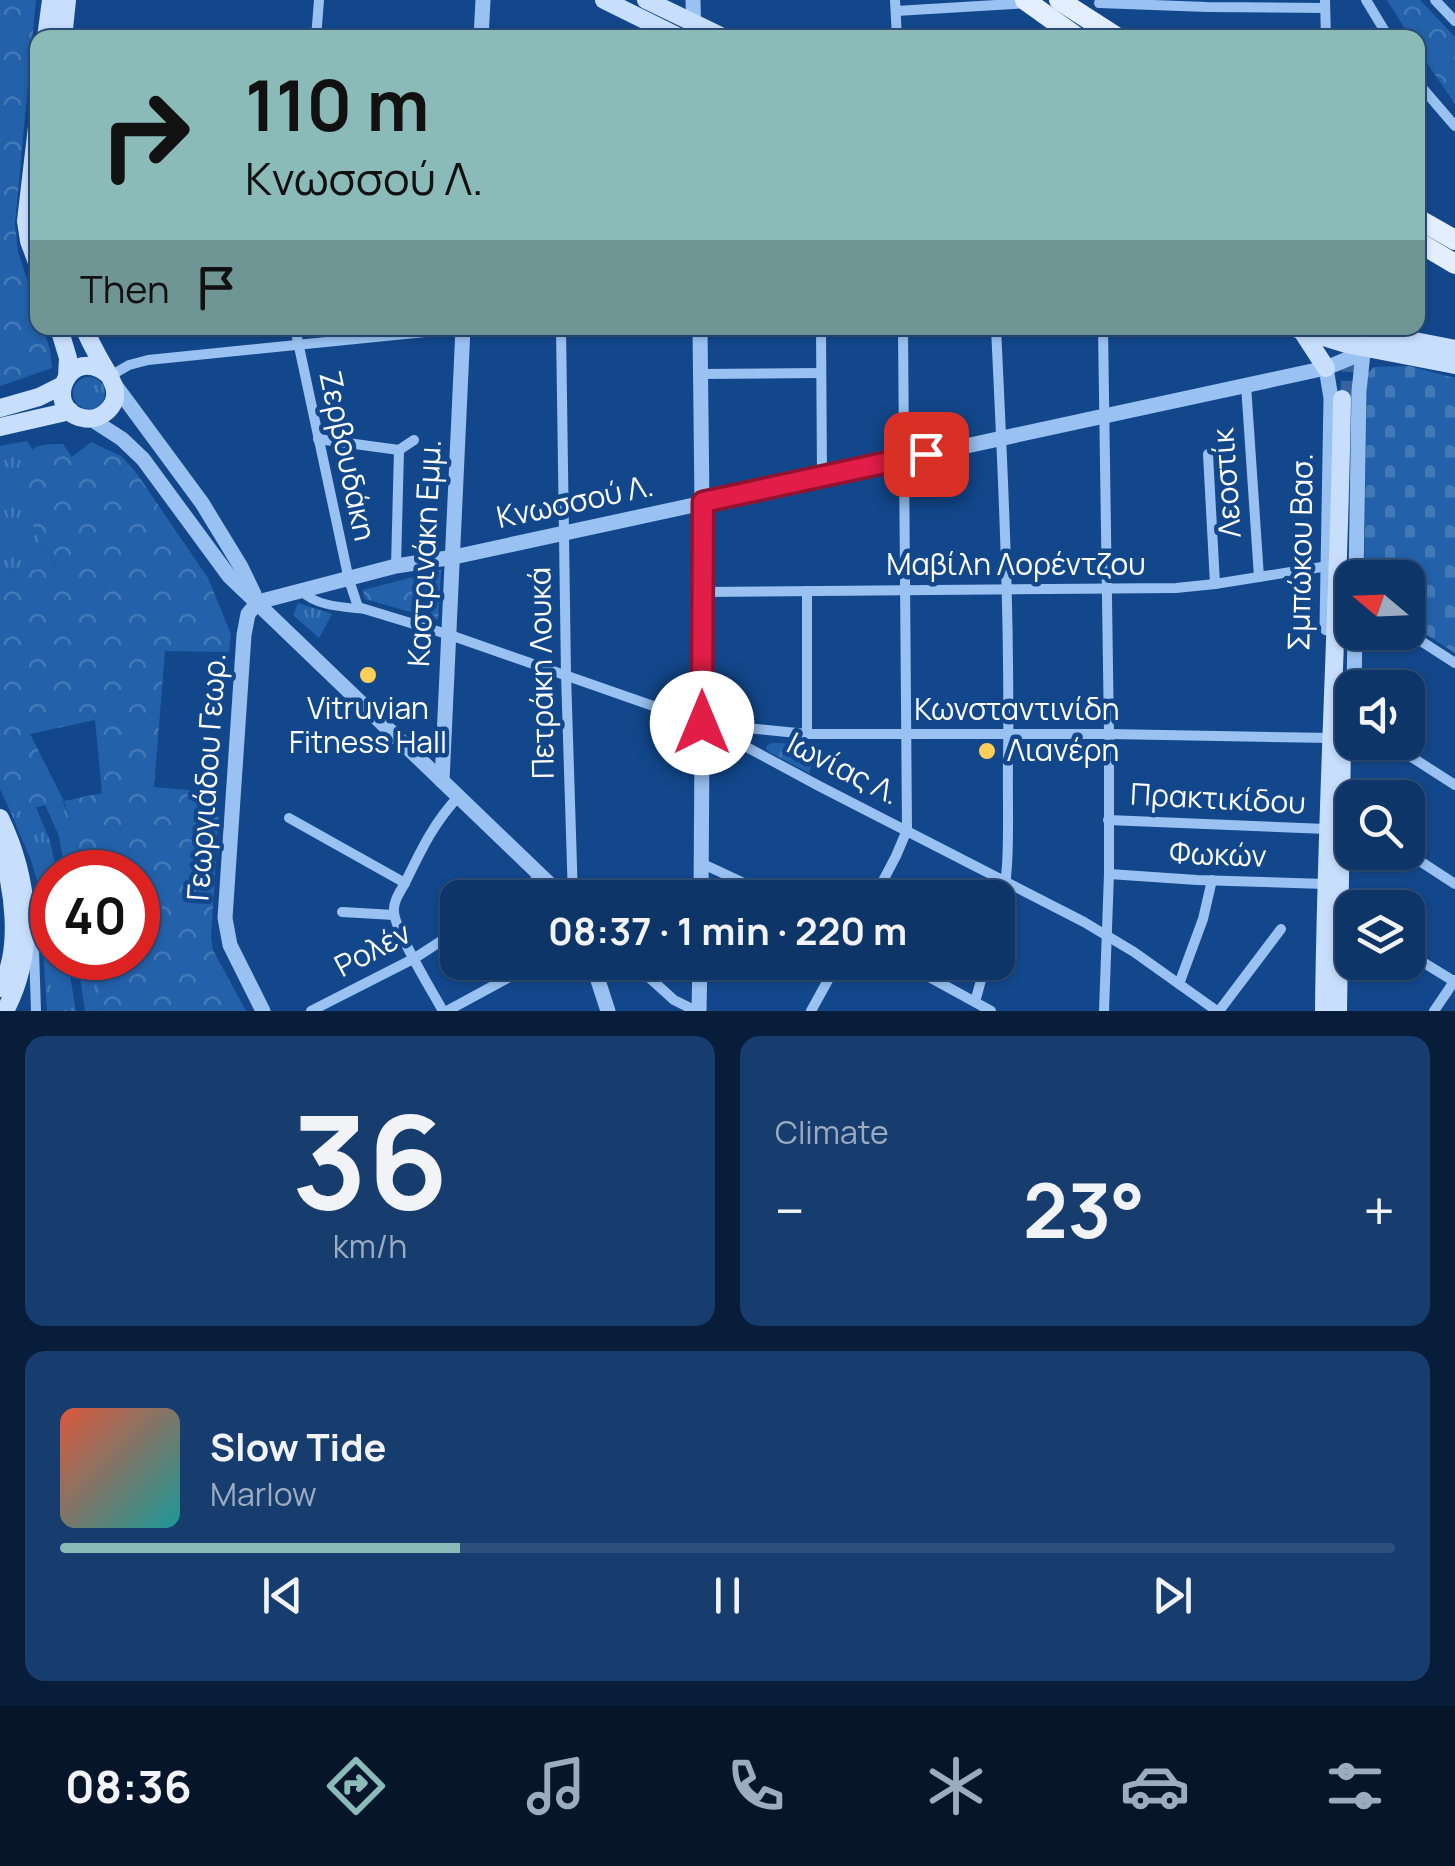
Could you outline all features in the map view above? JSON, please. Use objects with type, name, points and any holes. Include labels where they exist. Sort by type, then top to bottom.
[{"type":"main road","points":[[47,30],[50,0]]},
{"type":"main road","points":[[64,30],[67,0]]},
{"type":"main road","points":[[604,0],[664,30]]},
{"type":"main road","points":[[646,0],[694,30]]},
{"type":"main road","points":[[1059,0],[1105,30]]},
{"type":"main road","points":[[1027,2],[1067,30]]},
{"type":"main road","points":[[30,212],[30,238]]},
{"type":"main road","points":[[1425,223],[1455,240]]},
{"type":"main road","points":[[1425,246],[1455,264]]},
{"type":"main road","points":[[61,335],[68,358],[63,400],[70,411],[90,419],[108,409],[114,397],[112,381],[88,335]]},
{"type":"main road","points":[[1302,335],[1326,368]]},
{"type":"main road","points":[[1317,335],[1368,351],[1450,365]]},
{"type":"main road","points":[[1386,335],[1455,349]]},
{"type":"main road","points":[[0,408],[39,398],[65,381],[75,369],[101,368],[112,381]]},
{"type":"main road","name":"Σμπώκου Βασ.","points":[[1345,395],[1348,670]]},
{"type":"main road","name":"Σμπώκου Βασ.","points":[[1341,670],[1339,575],[1345,395]]},
{"type":"main road","points":[[0,427],[70,411]]},
{"type":"main road","points":[[0,818],[19,866],[12,959],[0,988]]},
{"type":"main road","points":[[0,846],[22,968],[5,1011]]},
{"type":"main road","name":"Σμπώκου Βασ.","points":[[1324,1011],[1326,884],[1335,848]]},
{"type":"main road","name":"Σμπώκου Βασ.","points":[[1338,1011],[1341,980]]},
{"type":"street","points":[[317,30],[319,0]]},
{"type":"street","points":[[481,30],[483,0]]},
{"type":"street","points":[[693,0],[694,30]]},
{"type":"street","points":[[1366,0],[1384,30]]},
{"type":"street","points":[[1434,0],[1455,22]]},
{"type":"street","points":[[1446,11],[1454,0]]},
{"type":"street","points":[[1097,25],[1100,1],[1207,7],[1325,4],[1326,30]]},
{"type":"street","points":[[895,6],[1027,2]]},
{"type":"street","points":[[1425,91],[1455,126]]},
{"type":"street","name":"Ζερβουδάκη","points":[[295,335],[349,580]]},
{"type":"street","points":[[258,602],[202,503],[112,381],[140,361],[386,335]]},
{"type":"street","name":"Καστρινάκη Εμμ.","points":[[442,781],[464,335]]},
{"type":"street","name":"Πετράκη Λουκά","points":[[561,335],[572,880]]},
{"type":"street","points":[[700,335],[701,880]]},
{"type":"street","points":[[821,335],[822,477]]},
{"type":"street","points":[[883,880],[907,830],[903,335]]},
{"type":"street","points":[[996,335],[1006,590],[1007,880]]},
{"type":"street","points":[[1103,335],[1109,734],[1104,1011]]},
{"type":"street","name":"Κνωσσού Λ.","points":[[258,602],[396,566],[454,558],[1326,368],[1368,351]]},
{"type":"street","name":"Σμπώκου Βασ.","points":[[1335,712],[1326,679],[1328,566],[1345,395],[1368,351]]},
{"type":"street","name":"Σμπώκου Βασ.","points":[[1326,368],[1345,395],[1355,560]]},
{"type":"street","points":[[701,374],[821,373]]},
{"type":"street","name":"Λεοστίκ","points":[[1246,385],[1259,577]]},
{"type":"street","points":[[90,419],[122,439],[143,459],[220,566],[546,880]]},
{"type":"street","points":[[318,439],[399,450],[414,440]]},
{"type":"street","points":[[396,566],[399,450]]},
{"type":"street","name":"Λεοστίκ","points":[[1208,454],[1215,584]]},
{"type":"street","name":"Μαβίλη Λορέντζου","points":[[703,592],[1176,588],[1328,566]]},
{"type":"street","points":[[349,580],[355,603],[362,609]]},
{"type":"street","name":"Ιωνίας Λ.","points":[[301,591],[310,599],[362,609],[450,635],[702,723],[1003,880]]},
{"type":"street","points":[[806,734],[808,591]]},
{"type":"street","name":"Γεωργιάδου Γεωρ.","points":[[258,602],[248,614],[244,635],[225,918],[230,946],[263,1011]]},
{"type":"street","points":[[1425,644],[1455,663]]},
{"type":"street","name":"Κωνσταντινίδη","points":[[702,723],[806,734],[1335,737]]},
{"type":"street","points":[[1417,760],[1455,784]]},
{"type":"street","points":[[459,796],[431,831],[397,897],[394,915],[445,1011],[503,980]]},
{"type":"street","points":[[290,818],[404,883]]},
{"type":"street","name":"Πρακτικίδου","points":[[1108,820],[1335,828]]},
{"type":"street","points":[[701,863],[737,880]]},
{"type":"street","points":[[1425,864],[1455,884]]},
{"type":"street","name":"Φωκών","points":[[1109,874],[1326,884]]},
{"type":"street","points":[[536,880],[542,876]]},
{"type":"street","points":[[1180,984],[1212,880]]},
{"type":"street","name":"Ιωνίας Λ.","points":[[1015,886],[1107,936],[1218,1011]]},
{"type":"street","points":[[342,912],[394,915]]},
{"type":"street","points":[[13,926],[32,943],[34,950],[36,1011]]},
{"type":"street","points":[[1218,1011],[1281,929]]},
{"type":"street","name":"Ρολέν","points":[[311,1011],[440,942]]},
{"type":"street","points":[[1425,963],[1455,981],[1434,1011]]},
{"type":"street","points":[[598,980],[608,1011]]},
{"type":"street","points":[[652,980],[674,1000],[698,1011],[699,980]]},
{"type":"street","points":[[811,1011],[828,980]]},
{"type":"street","points":[[934,980],[991,1011]]},
{"type":"street","points":[[974,1002],[981,980]]},
{"type":"green space","points":[[0,0],[36,0],[33,30],[30,30],[15,224],[18,252],[30,288],[30,335],[45,335],[52,368],[0,386]]},
{"type":"green space","points":[[1387,0],[1420,0],[1455,37],[1455,104],[1425,60],[1425,30],[1406,30]]},
{"type":"green space","points":[[1409,366],[1455,378],[1455,653],[1425,634],[1425,560],[1364,560],[1367,374],[1374,367]]},
{"type":"green space","points":[[89,377],[100,382],[105,393],[100,404],[89,409],[78,404],[73,393],[78,382]]},
{"type":"green space","points":[[27,441],[32,449],[23,463],[22,494],[33,525],[57,568],[0,574],[0,446]]},
{"type":"green space","points":[[91,442],[121,456],[135,471],[208,578],[231,634],[229,652],[165,651],[154,787],[220,793],[211,938],[213,950],[246,1011],[104,1011],[99,980],[160,980],[160,850],[77,850],[64,801],[11,813],[0,789],[0,574],[57,567],[23,504],[20,474],[33,449],[63,444],[72,457]],"holes":[[[95,720],[102,793],[64,801],[30,734]]]},
{"type":"green space","points":[[441,570],[438,620],[365,599],[363,590]]},
{"type":"green space","points":[[298,603],[332,614],[319,638],[293,615]]},
{"type":"green space","points":[[819,744],[809,773],[767,751],[766,746]]},
{"type":"green space","points":[[41,796],[63,801],[77,850],[61,850]]},
{"type":"green space","points":[[36,807],[52,850],[30,850],[30,858],[11,813]]},
{"type":"green space","points":[[45,980],[71,980],[76,1011],[47,1011]]},
{"type":"green space","points":[[80,980],[99,980],[104,1011],[85,1011]]},
{"type":"tunnel","points":[[1349,399],[1352,345]]},
{"type":"place","name":"Vitruvian Fitness Hall","points":[[368,675]]},
{"type":"place","name":"Λιανέρη","points":[[987,751]]},
{"type":"route","points":[[702,723],[703,502],[926,454]]}]
